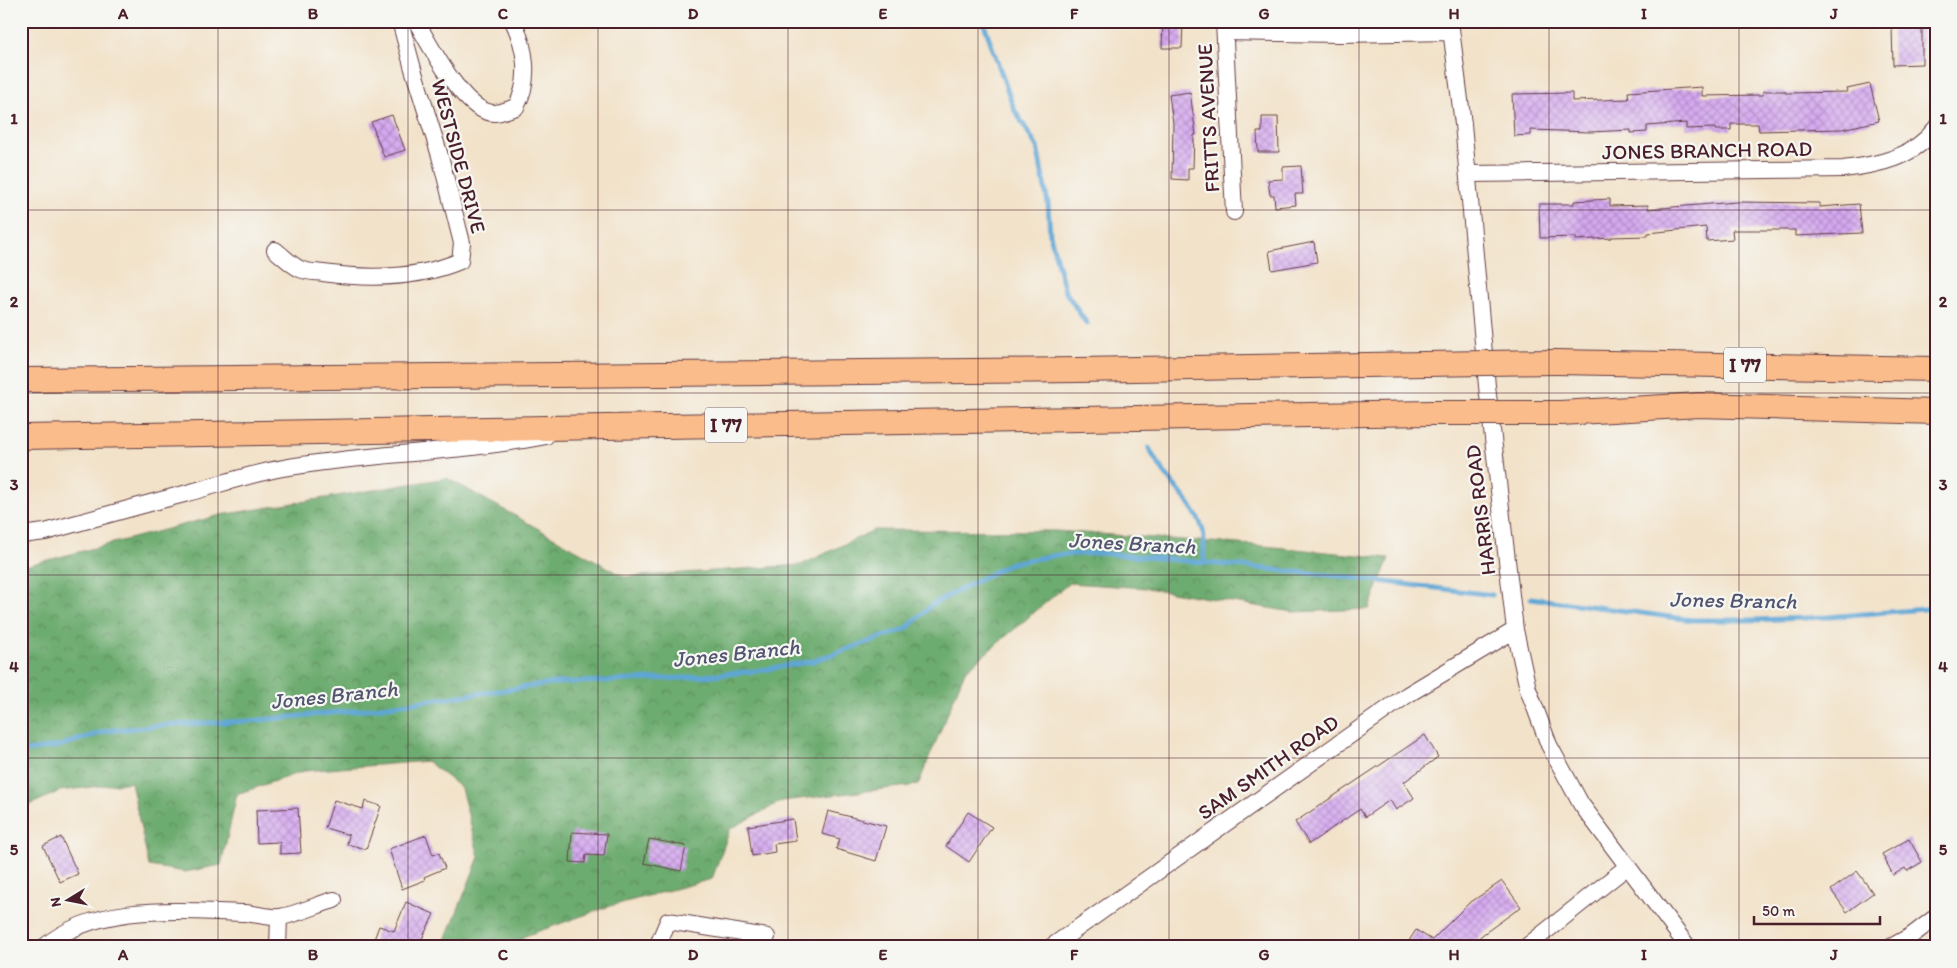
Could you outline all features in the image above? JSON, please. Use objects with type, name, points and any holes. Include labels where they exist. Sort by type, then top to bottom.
[{"type":"highway","name":"I 77","points":[[21,380],[1078,370],[1555,362],[1936,368]]},
{"type":"highway","name":"I 77","points":[[21,437],[1432,413],[1560,413],[1699,405],[1936,412]]},
{"type":"street","name":"WESTSIDE DRIVE","points":[[275,250],[301,270],[344,276],[393,276],[436,270],[460,260],[462,243],[440,156],[400,21]]},
{"type":"street","points":[[416,21],[465,98],[482,109],[493,113],[516,107],[522,97],[526,67],[520,37],[513,21]]},
{"type":"street","points":[[1225,27],[1339,34],[1450,26]]},
{"type":"street","name":"HARRIS ROAD","points":[[1450,26],[1463,124],[1487,386],[1515,630],[1528,689],[1549,745],[1581,804],[1688,947]]},
{"type":"street","name":"FRITTS AVENUE","points":[[1225,27],[1234,212]]},
{"type":"street","name":"JONES BRANCH ROAD","points":[[1468,174],[1843,169],[1878,165],[1905,154],[1930,136],[1936,128]]},
{"type":"street","points":[[21,535],[45,532],[221,483],[283,468],[512,443],[595,427]]},
{"type":"street","name":"SAM SMITH ROAD","points":[[1051,947],[1407,695],[1515,630]]},
{"type":"street","points":[[1526,947],[1628,866]]},
{"type":"street","points":[[44,947],[52,940],[94,920],[127,914],[167,911],[252,913],[279,917],[334,900]]},
{"type":"street","points":[[278,947],[279,917]]},
{"type":"street","points":[[1891,947],[1911,936],[1936,918]]},
{"type":"street","points":[[657,947],[668,921],[767,937]]},
{"type":"green space","points":[[447,478],[625,577],[801,565],[874,530],[1056,531],[1253,545],[1389,558],[1369,609],[1293,612],[1147,588],[1069,583],[965,671],[918,785],[782,801],[730,829],[712,879],[610,906],[525,936],[517,947],[443,947],[479,857],[461,788],[427,761],[304,771],[237,794],[221,865],[185,872],[149,866],[131,782],[60,791],[21,809],[21,567],[221,515]]},
{"type":"building","points":[[1163,21],[1183,21],[1182,48],[1162,48]]},
{"type":"building","points":[[1892,26],[1922,26],[1922,64],[1893,65]]},
{"type":"building","points":[[1870,84],[1879,121],[1842,129],[1759,131],[1758,124],[1731,124],[1731,130],[1715,130],[1715,128],[1686,129],[1686,123],[1647,126],[1647,132],[1631,133],[1631,130],[1590,132],[1531,130],[1531,135],[1514,136],[1512,94],[1572,93],[1572,101],[1629,99],[1628,92],[1702,87],[1702,96],[1763,95],[1763,91],[1785,91],[1785,93],[1848,92],[1847,89]]},
{"type":"building","points":[[1190,92],[1196,135],[1194,135],[1193,168],[1188,168],[1188,180],[1172,179],[1173,123],[1169,95]]},
{"type":"building","points":[[392,115],[405,150],[384,157],[371,122]]},
{"type":"building","points":[[1262,117],[1278,117],[1279,152],[1258,152],[1257,132],[1262,132]]},
{"type":"building","points":[[1301,166],[1303,194],[1295,194],[1296,205],[1275,207],[1274,195],[1270,195],[1268,180],[1283,179],[1283,167]]},
{"type":"building","points":[[1610,199],[1610,206],[1648,205],[1648,209],[1736,202],[1820,203],[1820,207],[1859,204],[1862,233],[1795,236],[1795,230],[1732,230],[1733,239],[1707,241],[1706,227],[1648,233],[1648,236],[1576,240],[1576,237],[1540,238],[1539,204],[1574,204],[1574,201]]},
{"type":"building","points":[[1314,242],[1317,262],[1272,270],[1269,251]]},
{"type":"building","points":[[1425,735],[1438,757],[1404,782],[1414,798],[1396,810],[1390,800],[1365,817],[1360,809],[1309,844],[1295,822]]},
{"type":"building","points":[[334,800],[363,809],[365,801],[381,806],[366,849],[347,844],[349,835],[325,828]]},
{"type":"building","points":[[298,808],[301,853],[280,854],[280,842],[257,843],[256,810]]},
{"type":"building","points":[[828,811],[886,826],[876,861],[836,849],[840,839],[822,834]]},
{"type":"building","points":[[968,812],[992,827],[969,862],[946,846]]},
{"type":"building","points":[[793,819],[796,841],[774,844],[775,852],[752,856],[748,826]]},
{"type":"building","points":[[572,832],[607,834],[604,856],[586,855],[585,863],[570,862]]},
{"type":"building","points":[[426,835],[433,855],[439,853],[445,868],[424,877],[425,880],[402,889],[389,849]]},
{"type":"building","points":[[61,837],[78,874],[60,882],[43,846]]},
{"type":"building","points":[[649,839],[686,846],[681,871],[644,863]]},
{"type":"building","points":[[1909,839],[1922,862],[1907,871],[1905,868],[1893,875],[1882,854]]},
{"type":"building","points":[[1857,871],[1873,893],[1847,912],[1831,890]]},
{"type":"building","points":[[1502,881],[1521,907],[1482,935],[1469,947],[1405,947],[1416,930],[1432,940],[1468,904]]},
{"type":"building","points":[[406,902],[434,914],[418,947],[383,947],[373,942],[379,926],[394,931]]},
{"type":"waterway","points":[[983,21],[1014,109],[1037,147],[1048,203],[1050,235],[1065,291],[1087,324]]},
{"type":"waterway","points":[[1149,448],[1161,468],[1197,516],[1204,535],[1204,562]]},
{"type":"waterway","name":"Jones Branch","points":[[21,752],[59,746],[106,731],[165,725],[250,721],[352,711],[555,683],[682,678],[756,671],[813,661],[906,629],[933,604],[1011,563],[1057,555],[1097,553],[1146,557],[1338,576],[1492,595]]},
{"type":"waterway","name":"Jones Branch","points":[[1531,598],[1692,620],[1827,617],[1936,608]]}]
